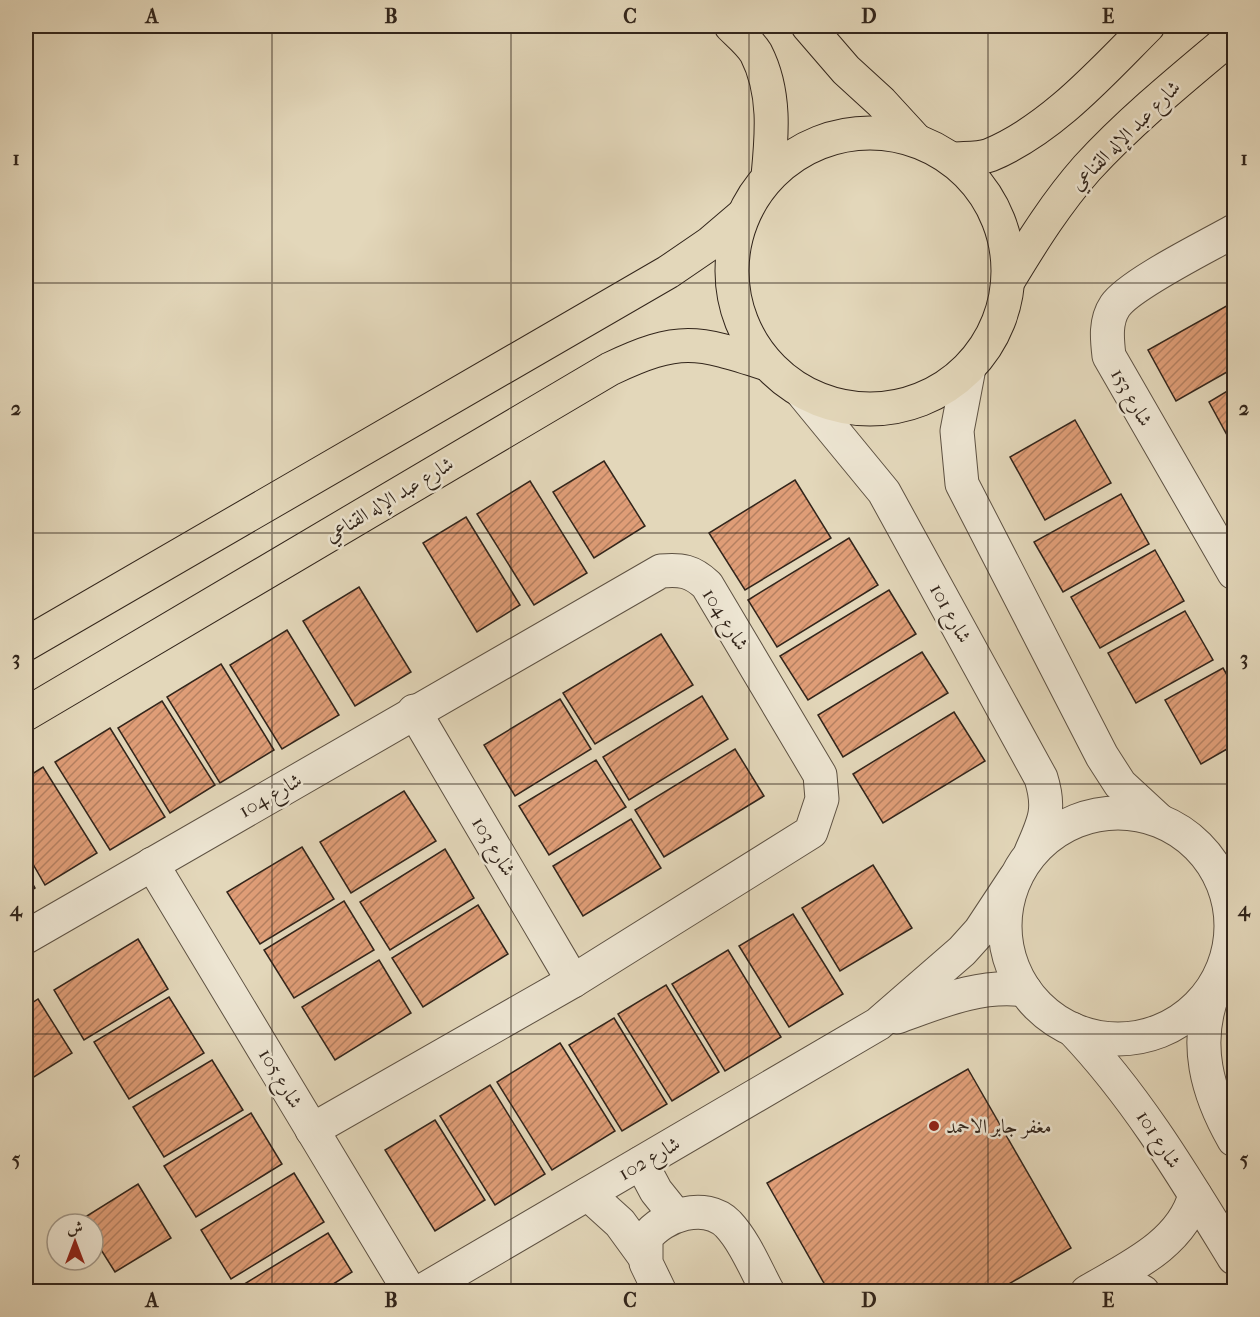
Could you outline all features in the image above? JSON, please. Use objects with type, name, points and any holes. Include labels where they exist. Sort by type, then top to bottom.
[{"type":"main road","points":[[731,26],[755,52],[765,78],[772,110],[768,176]]},
{"type":"main road","points":[[808,26],[846,70],[881,102],[915,140]]},
{"type":"main road","points":[[953,159],[988,156],[1030,134],[1085,87],[1148,26]]},
{"type":"main road","name":"شارع عبد الإله القناعي","points":[[1010,278],[1042,226],[1088,168],[1188,73],[1234,35]]},
{"type":"main road","points":[[26,644],[668,272],[709,244],[743,215],[768,176],[799,151],[836,136],[876,132],[915,140],[953,159],[985,192],[1004,233],[1010,278],[998,327],[969,368],[940,391],[907,404],[871,409],[835,405],[801,391],[767,364],[745,331],[733,293],[732,254],[743,215]]},
{"type":"main road","name":"شارع عبد الإله القناعي","points":[[26,714],[610,369],[650,350],[678,345],[711,346],[767,364]]},
{"type":"street","name":"شارع 153","points":[[1234,231],[1134,290],[1115,306],[1109,320],[1107,336],[1109,356],[1234,573]]},
{"type":"street","points":[[969,368],[957,431],[962,484],[1102,756],[1120,784],[1159,820],[1186,835],[1202,849],[1220,875],[1230,906],[1231,938],[1225,970],[1202,1034],[1206,1074],[1218,1113],[1234,1140]]},
{"type":"street","name":"شارع 101","points":[[801,391],[884,492],[1041,778],[1047,796],[1047,816],[1022,866]]},
{"type":"street","name":"شارع 104","points":[[26,937],[414,711],[661,571],[688,571],[707,585],[820,775],[822,799],[811,832],[573,981],[312,1130]]},
{"type":"street","name":"شارع 103","points":[[414,711],[573,981]]},
{"type":"street","points":[[1159,820],[1119,813],[1089,817],[1060,829],[1022,866],[1008,900],[1005,923],[1010,958],[1024,990],[1046,1013],[1072,1029],[1108,1039],[1126,1039],[1162,1031],[1193,1011],[1225,970]]},
{"type":"street","points":[[1202,849],[1234,861]]},
{"type":"street","name":"شارع 105","points":[[152,864],[410,1292]]},
{"type":"street","name":"شارع 102","points":[[420,1292],[878,1024],[962,951],[980,931],[1022,866]]},
{"type":"street","name":"شارع 102","points":[[878,1024],[960,995],[995,988],[1024,990]]},
{"type":"street","name":"شارع 101","points":[[1072,1029],[1107,1066],[1195,1195],[1234,1258]]},
{"type":"street","points":[[641,1163],[656,1191],[676,1216]]},
{"type":"street","points":[[588,1194],[620,1223],[644,1256],[660,1292]]},
{"type":"street","points":[[1101,1284],[1167,1241],[1187,1218],[1195,1195]]},
{"type":"street","points":[[644,1256],[646,1238],[653,1229],[676,1216],[688,1213],[708,1214],[726,1222],[768,1292]]},
{"type":"street","points":[[1101,1284],[1143,1292]]},
{"type":"building","points":[[1230,304],[1234,312],[1234,368],[1176,401],[1148,350]]},
{"type":"building","points":[[1234,387],[1234,448],[1209,402]]},
{"type":"building","points":[[1075,420],[1111,483],[1045,520],[1010,457]]},
{"type":"building","points":[[604,461],[645,526],[594,558],[553,492]]},
{"type":"building","points":[[795,480],[831,538],[745,590],[709,533]]},
{"type":"building","points":[[530,481],[587,573],[534,605],[477,514]]},
{"type":"building","points":[[1121,494],[1149,544],[1063,592],[1034,542]]},
{"type":"building","points":[[466,517],[520,605],[477,632],[423,543]]},
{"type":"building","points":[[849,538],[878,585],[777,647],[748,600]]},
{"type":"building","points":[[1155,550],[1184,601],[1100,648],[1071,597]]},
{"type":"building","points":[[359,587],[411,672],[355,706],[303,621]]},
{"type":"building","points":[[889,590],[916,634],[808,700],[780,656]]},
{"type":"building","points":[[1185,611],[1213,660],[1136,703],[1108,653]]},
{"type":"building","points":[[287,630],[339,715],[282,749],[230,665]]},
{"type":"building","points":[[661,634],[693,685],[595,744],[563,693]]},
{"type":"building","points":[[922,652],[948,693],[843,757],[818,715]]},
{"type":"building","points":[[221,664],[274,750],[220,783],[167,697]]},
{"type":"building","points":[[1223,668],[1234,687],[1234,745],[1201,764],[1165,700]]},
{"type":"building","points":[[702,696],[728,739],[629,800],[603,757]]},
{"type":"building","points":[[560,699],[591,749],[515,796],[484,745]]},
{"type":"building","points":[[162,701],[215,785],[170,813],[118,728]]},
{"type":"building","points":[[954,712],[985,761],[883,823],[853,774]]},
{"type":"building","points":[[110,728],[165,817],[110,850],[55,762]]},
{"type":"building","points":[[735,749],[764,796],[664,857],[635,810]]},
{"type":"building","points":[[596,760],[626,807],[549,855],[519,806]]},
{"type":"building","points":[[43,767],[97,853],[45,885],[26,852],[26,778]]},
{"type":"building","points":[[404,791],[436,841],[351,893],[320,842]]},
{"type":"building","points":[[631,819],[661,868],[583,916],[553,866]]},
{"type":"building","points":[[302,847],[334,899],[260,944],[227,892]]},
{"type":"building","points":[[445,849],[474,898],[390,950],[360,902]]},
{"type":"building","points":[[873,865],[912,928],[840,971],[802,908]]},
{"type":"building","points":[[26,872],[35,888],[26,894]]},
{"type":"building","points":[[344,901],[374,950],[294,998],[264,950]]},
{"type":"building","points":[[478,905],[508,954],[423,1007],[392,958]]},
{"type":"building","points":[[793,914],[843,994],[789,1027],[739,946]]},
{"type":"building","points":[[138,939],[168,989],[84,1040],[54,990]]},
{"type":"building","points":[[728,950],[781,1037],[725,1071],[672,984]]},
{"type":"building","points":[[379,960],[411,1013],[335,1060],[302,1007]]},
{"type":"building","points":[[666,985],[719,1072],[672,1101],[618,1014]]},
{"type":"building","points":[[169,997],[204,1053],[129,1099],[94,1042]]},
{"type":"building","points":[[38,999],[72,1053],[26,1082],[26,1007]]},
{"type":"building","points":[[614,1018],[667,1104],[622,1131],[569,1045]]},
{"type":"building","points":[[560,1043],[615,1131],[552,1170],[497,1082]]},
{"type":"building","points":[[212,1060],[243,1110],[164,1157],[133,1107]]},
{"type":"building","name":"مغفر جابر الاحمد","points":[[968,1069],[1071,1248],[995,1292],[829,1292],[767,1183]]},
{"type":"building","points":[[490,1085],[545,1174],[495,1205],[440,1116]]},
{"type":"building","points":[[251,1113],[282,1164],[196,1217],[164,1166]]},
{"type":"building","points":[[435,1120],[485,1200],[435,1231],[385,1150]]},
{"type":"building","points":[[294,1173],[324,1222],[231,1279],[201,1230]]},
{"type":"building","points":[[138,1184],[171,1238],[115,1272],[105,1256],[105,1212],[93,1212]]},
{"type":"building","points":[[328,1233],[352,1272],[321,1292],[237,1292],[236,1289]]},
{"type":"place","name":"مغفر جابر الاحمد","points":[[934,1126]]}]
